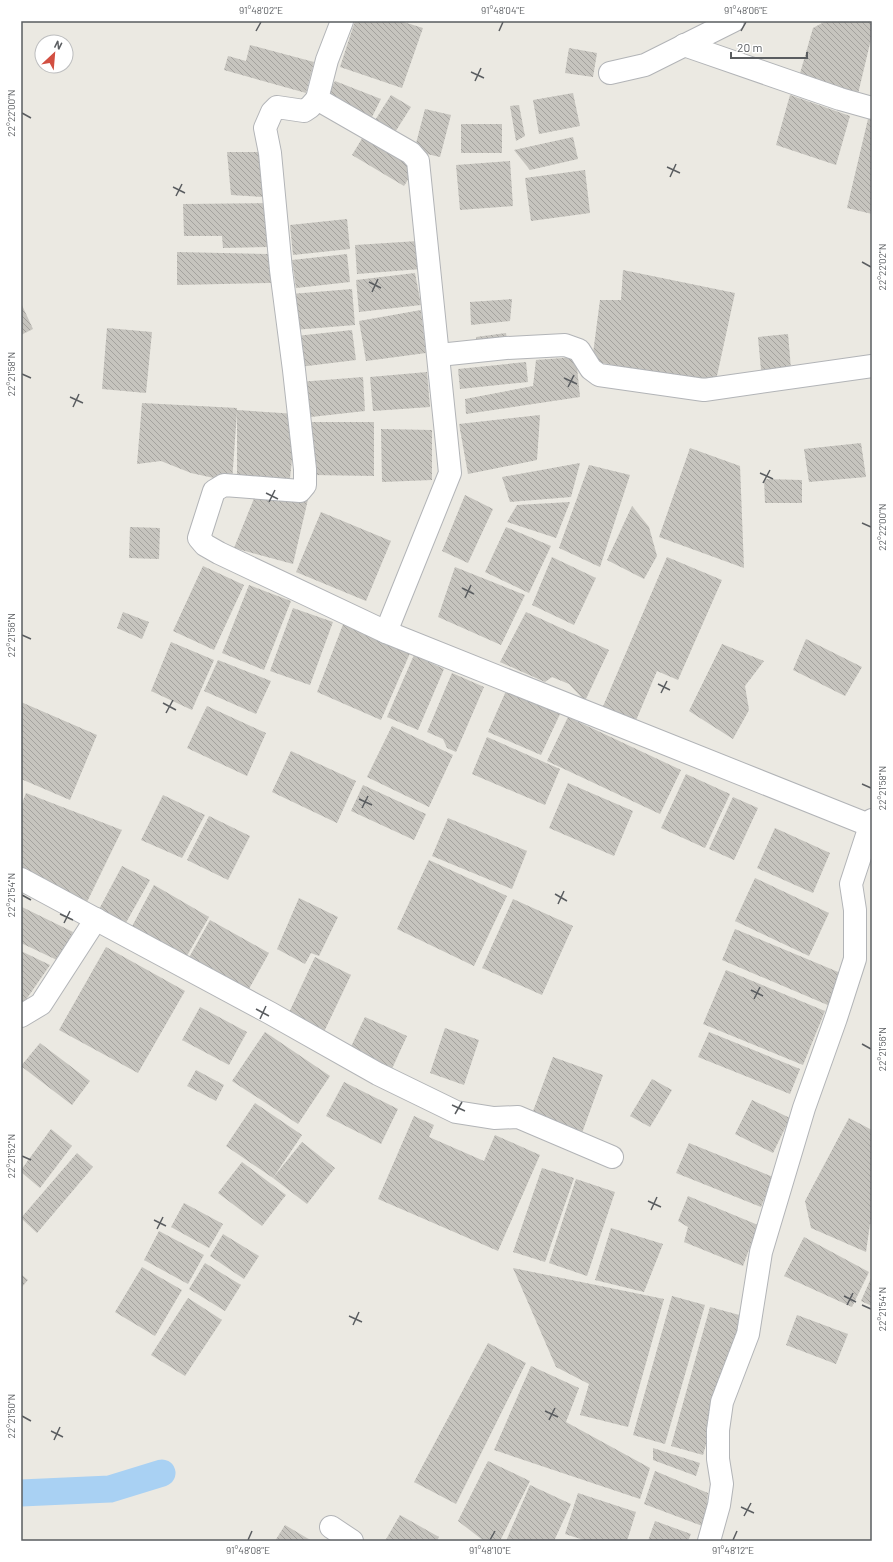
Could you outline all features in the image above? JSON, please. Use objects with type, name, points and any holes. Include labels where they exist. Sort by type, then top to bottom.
[{"type":"street","points":[[342,21],[327,60],[317,99],[310,108],[304,111],[277,107],[272,112],[265,128],[270,153],[280,270],[294,370],[305,469],[305,485],[300,492],[224,485],[214,491],[200,538],[205,545],[220,553],[386,632],[871,822],[851,884],[855,910],[864,933],[802,1115],[761,1252],[748,1334],[722,1402],[718,1430],[718,1459],[722,1484],[719,1506],[709,1541]]},
{"type":"street","points":[[610,73],[645,65],[734,21]]},
{"type":"street","points":[[684,46],[840,99],[872,108]]},
{"type":"street","points":[[317,99],[411,153],[418,161],[450,473],[386,632]]},
{"type":"street","points":[[438,355],[506,348],[565,345],[579,350],[591,369],[599,375],[704,390],[872,366]]},
{"type":"street","points":[[21,879],[270,1013],[378,1074],[456,1112],[494,1118],[518,1117],[612,1157]]},
{"type":"street","points":[[21,1016],[41,1004],[96,919]]},
{"type":"street","points":[[331,1527],[352,1541]]},
{"type":"building","points":[[355,21],[400,21],[423,28],[402,88],[340,67]]},
{"type":"building","points":[[826,21],[872,21],[872,35],[857,98],[797,84],[813,28]]},
{"type":"building","points":[[250,45],[314,62],[306,93],[224,70],[228,56],[246,61]]},
{"type":"building","points":[[569,48],[597,53],[593,77],[565,73]]},
{"type":"building","points":[[335,81],[381,99],[369,123],[326,98]]},
{"type":"building","points":[[573,93],[580,126],[539,134],[533,100]]},
{"type":"building","points":[[391,95],[411,107],[392,137],[372,125]]},
{"type":"building","points":[[790,95],[850,116],[836,165],[776,145]]},
{"type":"building","points":[[519,105],[525,136],[516,141],[510,106]]},
{"type":"building","points":[[425,109],[451,115],[440,157],[414,151]]},
{"type":"building","points":[[868,119],[872,120],[872,214],[847,208]]},
{"type":"building","points":[[461,124],[502,124],[502,153],[461,153]]},
{"type":"building","points":[[363,137],[415,168],[404,186],[352,155]]},
{"type":"building","points":[[573,137],[578,159],[530,170],[514,150]]},
{"type":"building","points":[[227,152],[265,152],[264,197],[231,195]]},
{"type":"building","points":[[510,161],[513,206],[460,210],[456,165]]},
{"type":"building","points":[[585,170],[590,213],[531,221],[525,178]]},
{"type":"building","points":[[270,203],[270,247],[223,248],[222,236],[184,236],[183,204]]},
{"type":"building","points":[[347,219],[350,249],[293,255],[290,225]]},
{"type":"building","points":[[418,241],[421,269],[357,274],[355,245]]},
{"type":"building","points":[[177,252],[269,254],[271,283],[177,285]]},
{"type":"building","points":[[347,254],[350,282],[296,288],[292,260]]},
{"type":"building","points":[[623,270],[735,293],[715,385],[592,361],[600,300],[621,300]]},
{"type":"building","points":[[415,273],[421,305],[359,312],[356,280]]},
{"type":"building","points":[[352,289],[355,325],[294,330],[291,294]]},
{"type":"building","points":[[512,299],[510,321],[471,325],[470,302]]},
{"type":"building","points":[[21,303],[33,329],[21,335]]},
{"type":"building","points":[[421,310],[426,353],[366,361],[359,321]]},
{"type":"building","points":[[107,328],[152,332],[146,393],[102,389]]},
{"type":"building","points":[[352,330],[356,360],[299,367],[296,336]]},
{"type":"building","points":[[506,333],[508,345],[478,349],[476,337]]},
{"type":"building","points":[[788,334],[791,369],[761,370],[758,337]]},
{"type":"building","points":[[576,357],[580,397],[466,414],[465,399],[533,386],[536,360]]},
{"type":"building","points":[[526,362],[528,382],[460,389],[458,369]]},
{"type":"building","points":[[427,372],[430,407],[373,411],[370,377]]},
{"type":"building","points":[[363,377],[365,411],[302,418],[299,382]]},
{"type":"building","points":[[142,403],[237,408],[237,410],[297,414],[290,478],[237,478],[237,412],[232,482],[191,473],[161,461],[137,464]]},
{"type":"building","points":[[540,415],[537,460],[468,474],[459,424]]},
{"type":"building","points":[[312,422],[374,422],[374,476],[312,475]]},
{"type":"building","points":[[381,429],[432,430],[432,480],[382,482]]},
{"type":"building","points":[[861,443],[866,477],[809,482],[804,449]]},
{"type":"building","points":[[690,448],[740,466],[744,568],[659,537]]},
{"type":"building","points":[[580,463],[571,497],[510,502],[502,477]]},
{"type":"building","points":[[589,465],[630,475],[600,567],[559,548]]},
{"type":"building","points":[[764,479],[802,480],[802,503],[765,503]]},
{"type":"building","points":[[257,491],[309,495],[293,564],[234,548]]},
{"type":"building","points":[[465,495],[493,509],[468,563],[442,551]]},
{"type":"building","points":[[570,502],[556,538],[507,522],[517,505]]},
{"type":"building","points":[[632,506],[649,527],[657,556],[644,579],[607,560]]},
{"type":"building","points":[[321,512],[391,541],[366,601],[296,572]]},
{"type":"building","points":[[130,527],[160,528],[159,559],[129,558]]},
{"type":"building","points":[[506,527],[551,546],[529,593],[485,572]]},
{"type":"building","points":[[552,557],[596,578],[574,625],[532,605]]},
{"type":"building","points":[[667,557],[722,580],[678,680],[657,671],[634,725],[601,711]]},
{"type":"building","points":[[203,566],[244,585],[214,650],[173,631]]},
{"type":"building","points":[[455,567],[525,595],[501,645],[438,617]]},
{"type":"building","points":[[249,585],[291,601],[264,670],[222,653]]},
{"type":"building","points":[[293,608],[333,622],[310,685],[270,671]]},
{"type":"building","points":[[123,612],[149,622],[142,639],[117,628]]},
{"type":"building","points":[[526,612],[609,650],[585,701],[569,684],[552,677],[545,682],[500,662]]},
{"type":"building","points":[[344,622],[411,651],[381,720],[317,692]]},
{"type":"building","points":[[806,639],[862,667],[845,696],[793,670]]},
{"type":"building","points":[[171,642],[214,660],[192,710],[151,691]]},
{"type":"building","points":[[722,644],[764,661],[745,686],[749,710],[733,739],[689,711]]},
{"type":"building","points":[[414,655],[444,669],[418,730],[387,717]]},
{"type":"building","points":[[218,660],[271,681],[256,714],[204,691]]},
{"type":"building","points":[[452,673],[484,687],[456,752],[447,748],[443,739],[427,732]]},
{"type":"building","points":[[506,691],[560,714],[541,755],[488,732]]},
{"type":"building","points":[[21,702],[97,735],[70,800],[21,779]]},
{"type":"building","points":[[207,706],[266,733],[247,776],[187,748]]},
{"type":"building","points":[[568,717],[681,770],[660,814],[547,761]]},
{"type":"building","points":[[392,726],[453,755],[429,807],[367,777]]},
{"type":"building","points":[[487,737],[560,769],[545,805],[472,774]]},
{"type":"building","points":[[291,751],[356,781],[337,823],[272,792]]},
{"type":"building","points":[[686,774],[730,794],[705,848],[661,828]]},
{"type":"building","points":[[568,783],[633,811],[614,856],[549,828]]},
{"type":"building","points":[[363,785],[426,814],[414,840],[351,811]]},
{"type":"building","points":[[26,793],[122,830],[86,904],[21,875],[21,806]]},
{"type":"building","points":[[163,795],[205,815],[182,858],[141,840]]},
{"type":"building","points":[[733,797],[758,808],[734,860],[709,849]]},
{"type":"building","points":[[209,816],[250,836],[228,880],[187,860]]},
{"type":"building","points":[[448,818],[527,851],[512,889],[432,856]]},
{"type":"building","points":[[775,828],[830,853],[813,893],[757,868]]},
{"type":"building","points":[[429,860],[507,896],[474,966],[397,929]]},
{"type":"building","points":[[122,866],[150,880],[123,928],[96,915]]},
{"type":"building","points":[[755,878],[829,913],[809,956],[735,921]]},
{"type":"building","points":[[154,885],[209,917],[184,961],[129,932]]},
{"type":"building","points":[[299,898],[338,917],[319,956],[311,953],[305,964],[277,949]]},
{"type":"building","points":[[513,899],[573,926],[542,995],[482,968]]},
{"type":"building","points":[[22,907],[73,932],[59,961],[21,943]]},
{"type":"building","points":[[210,920],[269,953],[245,996],[186,963]]},
{"type":"building","points":[[735,929],[843,974],[830,1006],[722,960]]},
{"type":"building","points":[[106,947],[185,991],[138,1073],[59,1030]]},
{"type":"building","points":[[21,951],[50,965],[21,1007]]},
{"type":"building","points":[[315,957],[351,975],[322,1036],[286,1019]]},
{"type":"building","points":[[726,970],[825,1011],[803,1065],[703,1024]]},
{"type":"building","points":[[200,1007],[247,1032],[229,1065],[182,1040]]},
{"type":"building","points":[[365,1017],[407,1036],[390,1073],[348,1053]]},
{"type":"building","points":[[445,1028],[479,1040],[464,1085],[430,1073]]},
{"type":"building","points":[[265,1032],[330,1076],[298,1124],[232,1081]]},
{"type":"building","points":[[709,1032],[800,1069],[790,1094],[698,1057]]},
{"type":"building","points":[[40,1043],[90,1081],[72,1105],[21,1066]]},
{"type":"building","points":[[553,1057],[603,1075],[582,1133],[532,1114]]},
{"type":"building","points":[[196,1070],[224,1085],[216,1101],[187,1086]]},
{"type":"building","points":[[652,1079],[672,1090],[650,1127],[630,1116]]},
{"type":"building","points":[[344,1082],[398,1109],[381,1144],[326,1116]]},
{"type":"building","points":[[752,1100],[790,1118],[773,1153],[735,1134]]},
{"type":"building","points":[[255,1103],[302,1135],[273,1178],[226,1146]]},
{"type":"building","points":[[414,1116],[434,1125],[429,1137],[484,1161],[495,1135],[540,1155],[498,1251],[378,1199]]},
{"type":"building","points":[[849,1118],[872,1130],[872,1224],[870,1224],[866,1252],[811,1228],[805,1201]]},
{"type":"building","points":[[51,1129],[72,1146],[40,1188],[21,1172],[21,1170]]},
{"type":"building","points":[[302,1142],[335,1168],[307,1204],[273,1178]]},
{"type":"building","points":[[689,1143],[773,1177],[761,1207],[676,1173]]},
{"type":"building","points":[[77,1153],[93,1167],[37,1233],[21,1218]]},
{"type":"building","points":[[242,1162],[286,1195],[262,1226],[218,1193]]},
{"type":"building","points":[[542,1168],[574,1178],[545,1262],[513,1252]]},
{"type":"building","points":[[576,1179],[615,1192],[587,1276],[549,1263]]},
{"type":"building","points":[[688,1196],[758,1225],[743,1266],[684,1242],[688,1227],[678,1221]]},
{"type":"building","points":[[184,1203],[223,1224],[209,1248],[171,1227]]},
{"type":"building","points":[[611,1228],[663,1244],[644,1292],[595,1280]]},
{"type":"building","points":[[159,1231],[204,1255],[188,1284],[144,1260]]},
{"type":"building","points":[[223,1234],[259,1256],[244,1279],[210,1256]]},
{"type":"building","points":[[804,1237],[869,1272],[852,1307],[784,1276]]},
{"type":"building","points":[[205,1263],[241,1285],[225,1311],[189,1289]]},
{"type":"building","points":[[142,1267],[182,1290],[155,1336],[115,1312]]},
{"type":"building","points":[[513,1268],[664,1299],[628,1427],[580,1415],[589,1384],[556,1367]]},
{"type":"building","points":[[21,1274],[28,1280],[21,1288]]},
{"type":"building","points":[[872,1276],[872,1306],[861,1301]]},
{"type":"building","points":[[672,1296],[705,1305],[665,1444],[633,1435]]},
{"type":"building","points":[[188,1298],[222,1320],[185,1376],[151,1355]]},
{"type":"building","points":[[710,1307],[743,1316],[703,1455],[671,1446]]},
{"type":"building","points":[[797,1315],[848,1334],[836,1364],[786,1345]]},
{"type":"building","points":[[488,1343],[526,1363],[456,1504],[414,1482]]},
{"type":"building","points":[[531,1366],[579,1388],[566,1422],[650,1468],[640,1499],[494,1450]]},
{"type":"building","points":[[653,1448],[700,1463],[696,1476],[653,1460]]},
{"type":"building","points":[[488,1461],[530,1481],[500,1541],[484,1541],[458,1521]]},
{"type":"building","points":[[655,1471],[708,1493],[705,1527],[644,1504]]},
{"type":"building","points":[[530,1485],[571,1504],[554,1541],[506,1541]]},
{"type":"building","points":[[578,1493],[636,1512],[627,1541],[587,1541],[565,1534]]},
{"type":"building","points":[[400,1515],[439,1537],[437,1541],[385,1541]]},
{"type":"building","points":[[655,1521],[691,1534],[688,1541],[648,1541]]},
{"type":"building","points":[[285,1525],[312,1541],[275,1541]]},
{"type":"waterway","points":[[21,1493],[110,1489],[162,1473]]}]
